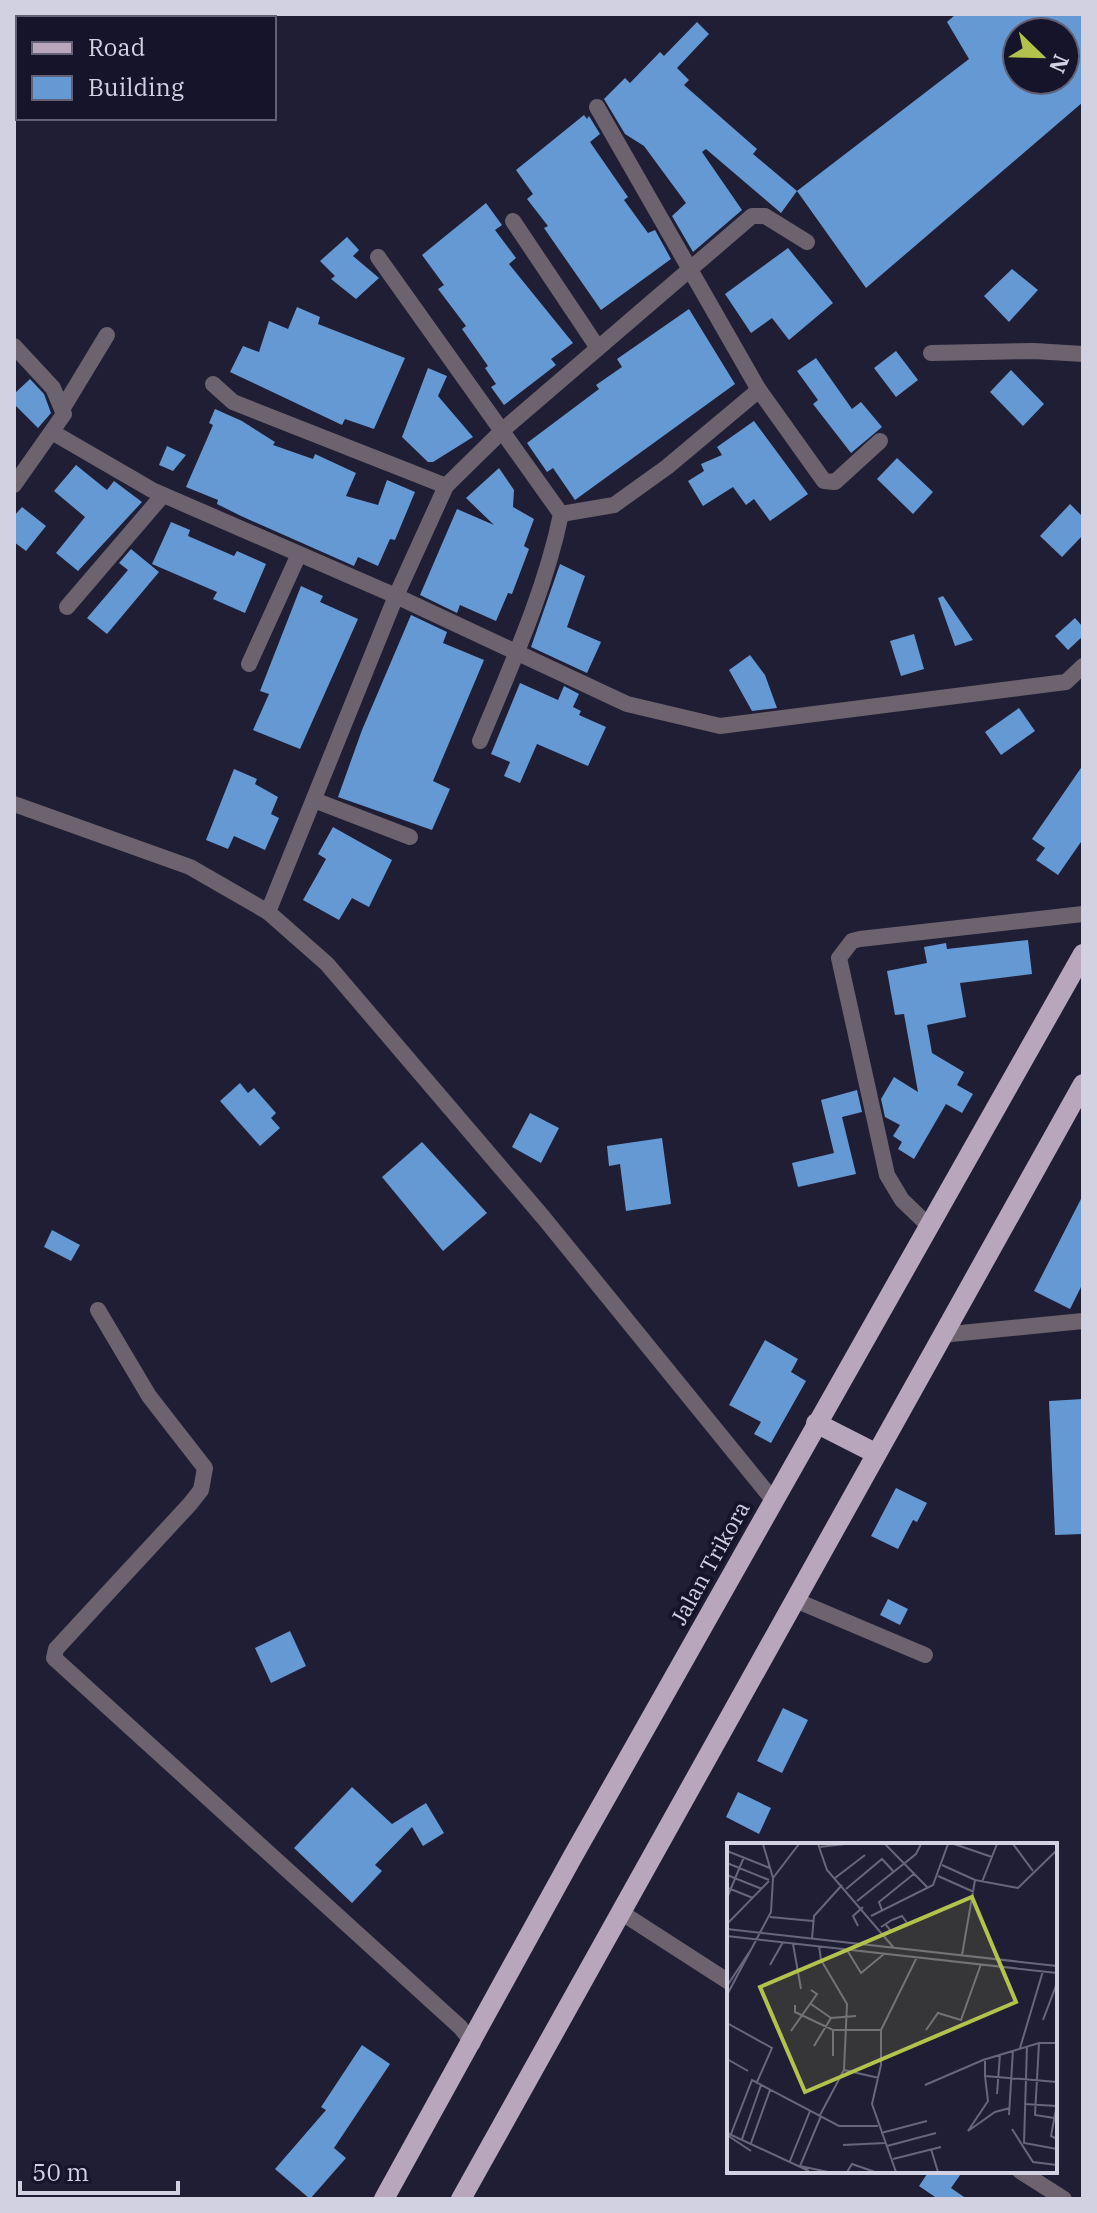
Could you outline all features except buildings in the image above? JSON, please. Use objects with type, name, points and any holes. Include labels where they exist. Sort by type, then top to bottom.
[{"type":"main road","name":"Jalan Trikora","points":[[384,2199],[473,2043],[580,1842],[1083,954]]},
{"type":"main road","points":[[461,2199],[1083,1084]]},
{"type":"main road","points":[[816,1423],[875,1453]]},
{"type":"street","points":[[597,107],[759,390],[824,481],[835,482],[880,441]]},
{"type":"street","points":[[268,912],[396,596],[446,486],[504,429],[752,216],[765,216],[807,242]]},
{"type":"street","points":[[513,221],[598,348]]},
{"type":"street","points":[[378,257],[504,429],[561,514]]},
{"type":"street","points":[[14,485],[64,414],[64,406],[107,335]]},
{"type":"street","points":[[14,346],[53,388],[64,406]]},
{"type":"street","points":[[931,353],[1034,351],[1083,354]]},
{"type":"street","points":[[213,384],[233,402],[446,486]]},
{"type":"street","points":[[561,514],[614,505],[667,467],[759,390]]},
{"type":"street","points":[[52,432],[163,495],[396,596],[627,704],[720,726],[1066,682],[1083,666]]},
{"type":"street","points":[[67,607],[163,495]]},
{"type":"street","points":[[480,741],[516,652],[561,514]]},
{"type":"street","points":[[249,664],[299,554]]},
{"type":"street","points":[[314,800],[410,837]]},
{"type":"street","points":[[14,804],[190,867],[268,912],[327,964],[543,1217],[773,1500]]},
{"type":"street","points":[[928,1225],[902,1200],[887,1175],[839,958],[852,941],[860,939],[1083,914]]},
{"type":"street","points":[[98,1310],[149,1396],[205,1468],[204,1480],[190,1504],[56,1649],[54,1658],[460,2027],[473,2043]]},
{"type":"street","points":[[941,1335],[1083,1321]]},
{"type":"street","points":[[795,1600],[925,1655]]},
{"type":"street","points":[[622,1913],[727,1981]]},
{"type":"street","points":[[1023,2173],[1064,2199]]}]
